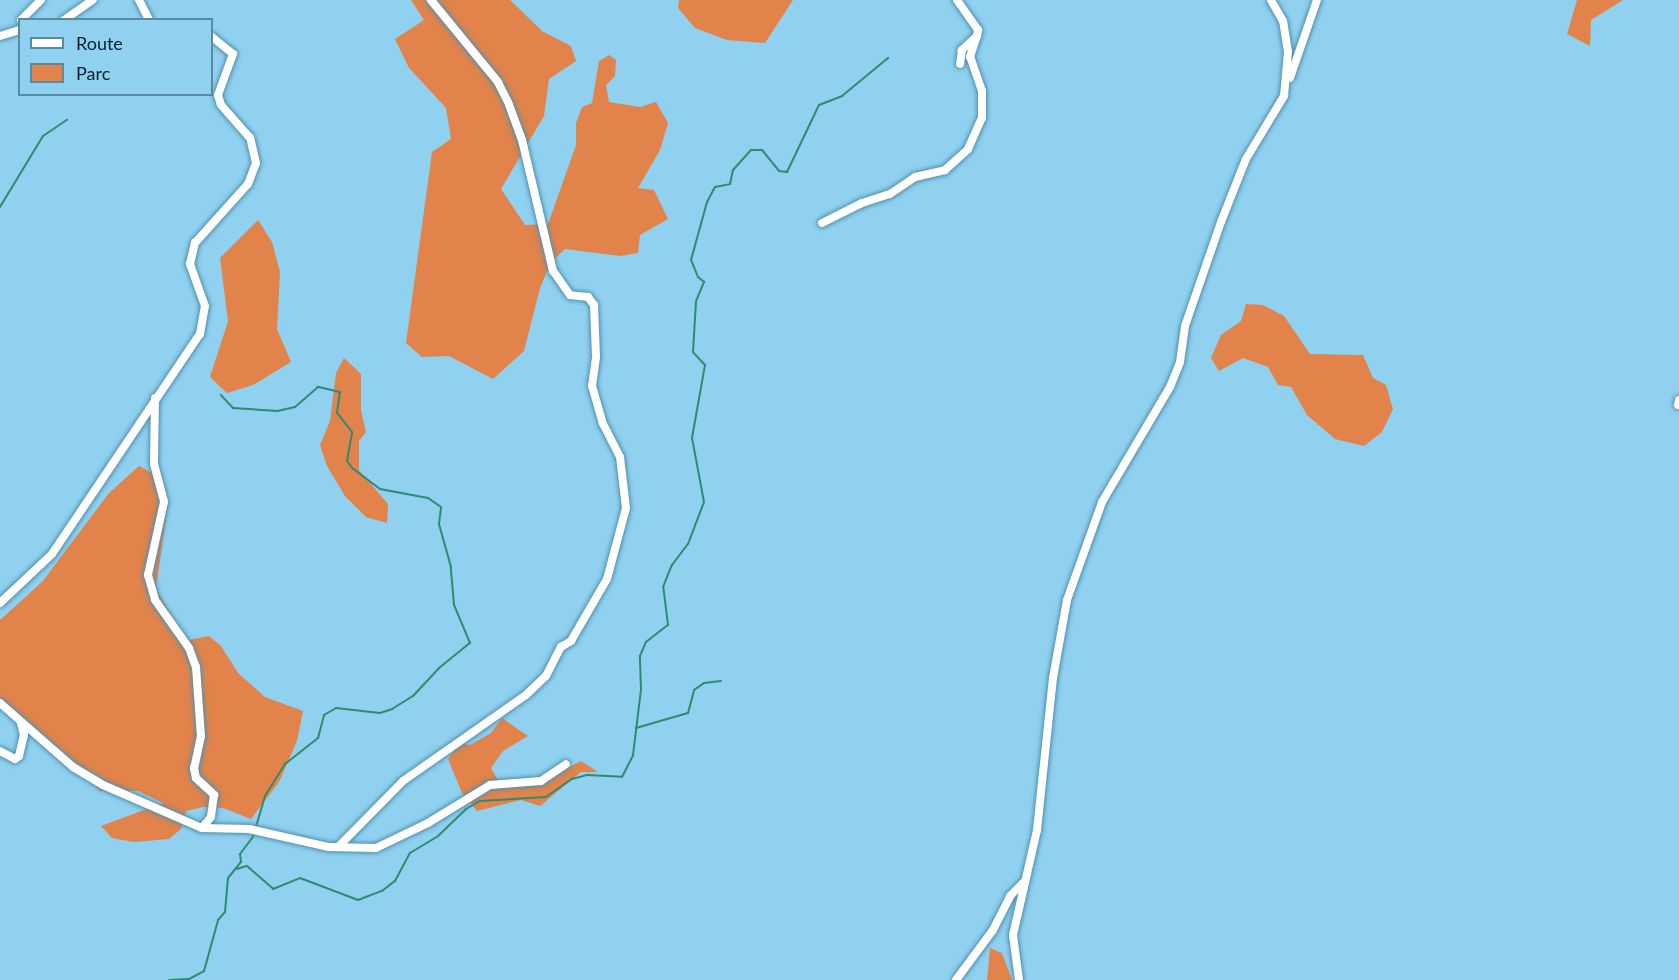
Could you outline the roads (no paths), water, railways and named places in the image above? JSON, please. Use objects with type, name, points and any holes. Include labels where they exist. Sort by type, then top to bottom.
[{"type":"street","points":[[22,18],[41,0]]},
{"type":"street","points":[[67,18],[93,0]]},
{"type":"street","points":[[139,0],[147,18]]},
{"type":"street","points":[[339,846],[403,781],[526,695],[546,676],[561,647],[571,641],[607,579],[626,508],[620,458],[603,424],[592,386],[596,357],[594,305],[588,297],[570,294],[553,272],[522,140],[508,102],[498,82],[431,0]]},
{"type":"street","points":[[822,223],[890,194],[915,177],[945,170],[968,149],[982,118],[982,91],[970,57],[977,36],[971,16],[957,0]]},
{"type":"street","points":[[1271,0],[1283,21],[1288,52],[1284,96]]},
{"type":"street","points":[[1019,980],[1013,942],[1048,754],[1059,639],[1089,533],[1102,502],[1170,387],[1180,362],[1190,309],[1229,201],[1246,159],[1284,96],[1317,0]]},
{"type":"street","points":[[0,36],[15,31]]},
{"type":"street","points":[[960,64],[962,50],[977,36]]},
{"type":"street","points":[[0,603],[52,554],[107,476],[156,395],[200,334],[205,306],[190,264],[195,243],[248,184],[256,163],[250,138],[221,105],[218,95],[233,54],[213,38]]},
{"type":"street","points":[[156,395],[153,464],[164,502],[148,575],[155,600],[189,648],[196,666],[201,736],[194,768],[196,778],[214,795],[212,817],[202,828]]},
{"type":"street","points":[[0,703],[84,775],[202,828],[249,829],[311,845],[376,848],[428,823],[490,785],[541,781],[566,764]]},
{"type":"street","points":[[0,751],[15,759],[19,756],[24,735],[21,723]]},
{"type":"street","points":[[956,980],[993,930],[1010,896],[1026,880]]},
{"type":"waterway","points":[[237,869],[247,866],[273,889],[300,878],[358,900],[382,891],[395,881],[410,853],[438,836],[466,809],[480,801],[546,797],[572,779],[587,775],[622,777],[633,755],[641,690],[640,656],[646,642],[668,625],[663,587],[672,565],[688,544],[704,502],[692,438],[705,365],[693,352],[696,301],[704,282],[698,277],[691,260],[707,202],[715,187],[730,184],[733,170],[751,150],[762,150],[779,171],[787,172],[819,105],[842,96],[888,58]]},
{"type":"waterway","points":[[0,207],[43,136],[67,120]]},
{"type":"waterway","points":[[169,980],[189,979],[204,971],[218,920],[225,912],[228,878],[241,862],[240,854],[253,837],[265,796],[285,764],[318,738],[324,715],[336,708],[380,713],[392,709],[413,696],[439,668],[470,643],[454,605],[451,567],[439,524],[441,507],[428,498],[380,489],[353,469],[347,461],[352,432],[337,413],[340,392],[318,387],[295,407],[278,411],[233,408],[221,395]]},
{"type":"waterway","points":[[636,728],[688,713],[694,690],[704,683],[721,681]]}]
